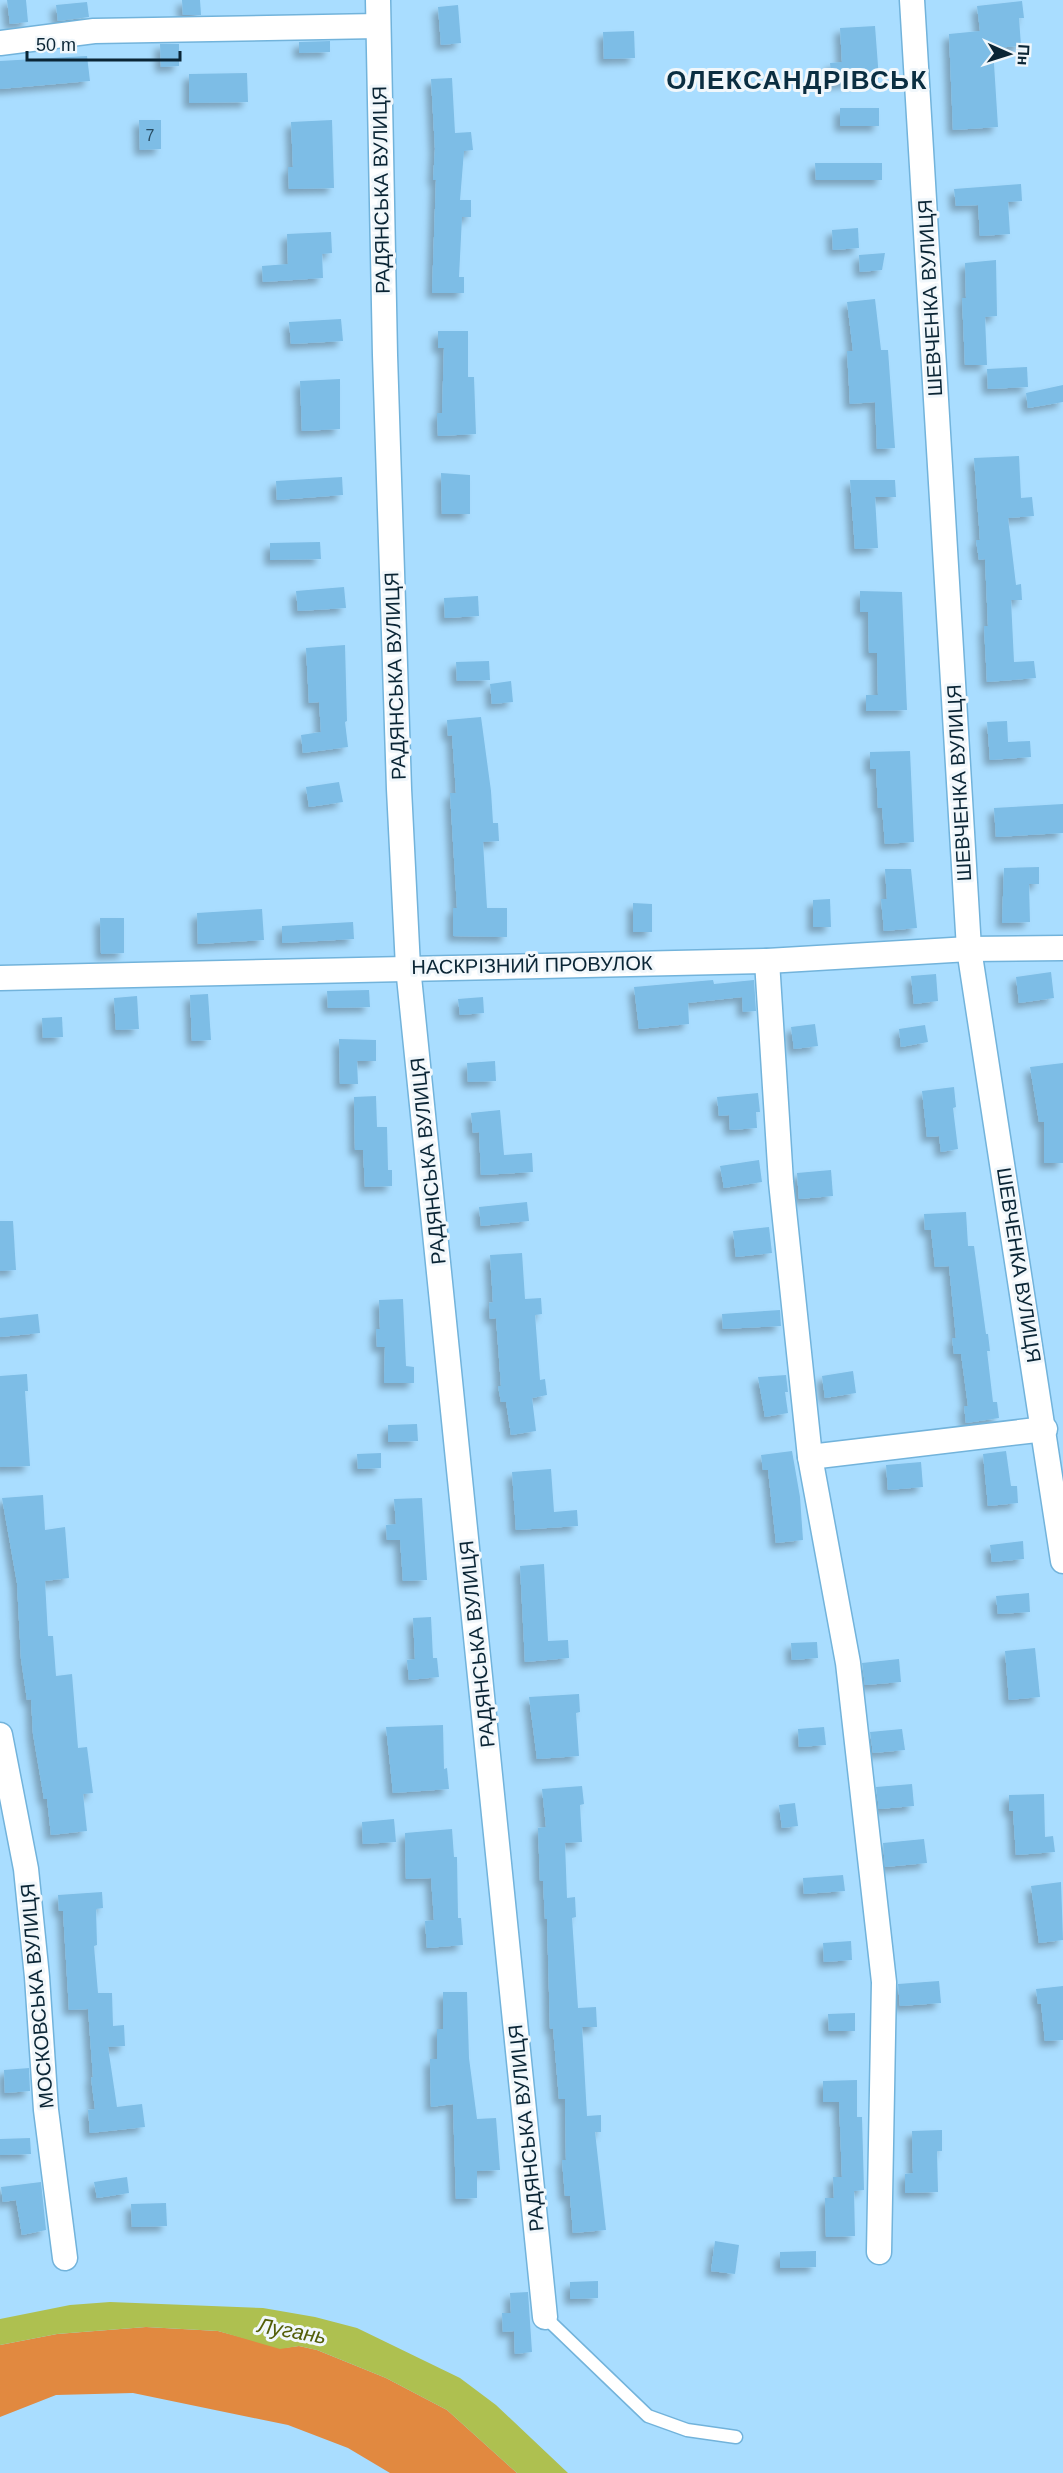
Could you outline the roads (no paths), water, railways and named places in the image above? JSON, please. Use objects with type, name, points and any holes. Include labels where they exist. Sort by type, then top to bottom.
[{"type":"street","name":"РАДЯНСЬКА ВУЛИЦЯ","points":[[378,0],[385,355],[399,789],[408,968],[545,2317]]},
{"type":"street","name":"ШЕВЧЕНКА ВУЛИЦЯ","points":[[912,0],[969,949],[1045,1429],[1063,1561]]},
{"type":"street","points":[[0,43],[94,31],[378,26]]},
{"type":"street","name":"НАСКРІЗНИЙ ПРОВУЛОК","points":[[0,978],[767,961],[969,949],[1063,948]]},
{"type":"street","points":[[767,961],[781,1182],[810,1457],[848,1664],[884,1982],[879,2252]]},
{"type":"street","points":[[810,1457],[1045,1429]]},
{"type":"street","name":"МОСКОВСЬКА ВУЛИЦЯ","points":[[0,1735],[26,1869],[37,1977],[46,2110],[65,2258]]},
{"type":"lane","points":[[545,2317],[648,2416],[687,2430],[736,2437]]},
{"type":"water","name":"Лугань","points":[[110,2302],[263,2308],[315,2317],[357,2328],[460,2378],[496,2405],[568,2473],[517,2473],[447,2410],[386,2378],[317,2350],[299,2346],[280,2349],[218,2331],[146,2327],[57,2334],[0,2345],[0,2319],[70,2305]]},
{"type":"district","name":"ОЛЕКСАНДРІВСЬК","points":[[797,80]]}]
